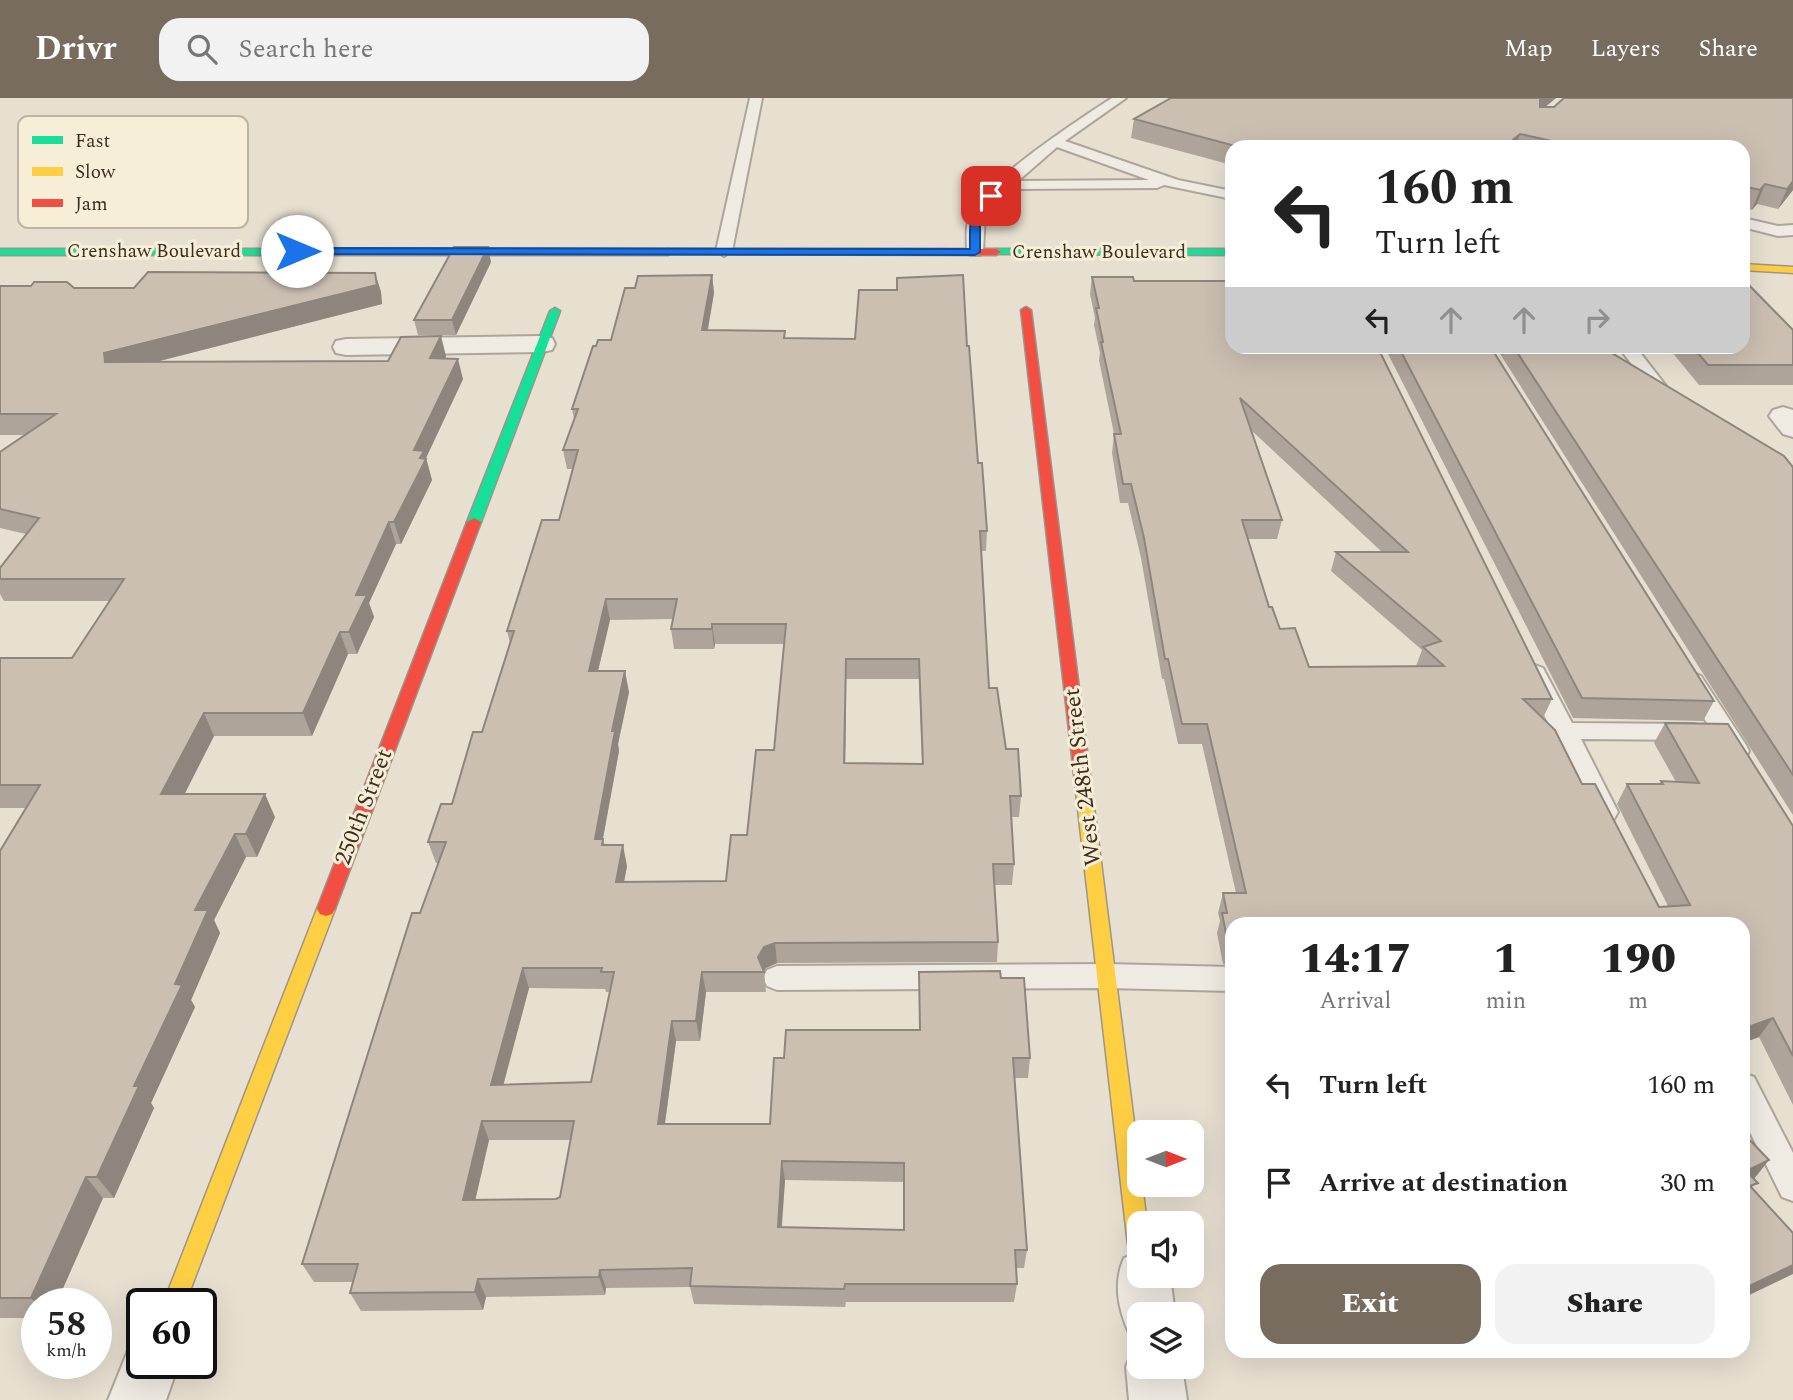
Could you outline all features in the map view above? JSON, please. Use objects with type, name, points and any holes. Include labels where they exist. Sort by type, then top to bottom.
[{"type":"street","name":"Crenshaw Boulevard","points":[[0,252],[1225,252]]},
{"type":"street","points":[[1750,267],[1793,270]]},
{"type":"street","name":"West 248th Street","points":[[1026,310],[1135,1211]]},
{"type":"street","name":"250th Street","points":[[180,1288],[555,311]]},
{"type":"street","points":[[346,347],[542,344]]},
{"type":"street","points":[[136,1400],[145,1379]]},
{"type":"street","points":[[1155,1379],[1158,1400]]},
{"type":"lane","points":[[724,251],[756,98]]},
{"type":"lane","points":[[975,252],[975,218],[978,207],[1055,142],[1120,98]]},
{"type":"lane","points":[[1055,142],[1175,184],[1225,194]]},
{"type":"lane","points":[[1004,185],[1175,184]]},
{"type":"lane","points":[[1750,223],[1785,230],[1793,245]]},
{"type":"lane","points":[[1632,354],[1657,386]]},
{"type":"lane","points":[[1527,657],[1613,828]]},
{"type":"lane","points":[[1681,663],[1745,765]]},
{"type":"lane","points":[[1564,731],[1725,733]]},
{"type":"lane","points":[[777,978],[1107,976],[1225,979]]},
{"type":"lane","points":[[1750,1100],[1793,1186]]},
{"type":"building","points":[[1171,98],[1540,98],[1540,107],[1554,107],[1564,98],[1793,98],[1793,181],[1787,189],[1765,184],[1760,190],[1750,188],[1750,140],[1547,140],[1520,134],[1513,140],[1225,140],[1225,143],[1134,119]]},
{"type":"building","points":[[454,247],[488,247],[452,320],[414,320]]},
{"type":"building","points":[[148,272],[375,273],[377,285],[104,353],[105,362],[388,361],[401,337],[441,336],[430,358],[458,359],[414,450],[424,451],[420,458],[426,459],[394,522],[389,522],[356,595],[367,595],[349,632],[340,632],[303,713],[204,713],[161,794],[265,794],[246,834],[235,834],[195,910],[208,910],[175,984],[182,985],[134,1086],[139,1086],[97,1177],[86,1177],[36,1288],[21,1288],[21,1298],[0,1298],[0,851],[40,785],[0,785],[0,658],[72,658],[124,579],[0,579],[0,568],[39,518],[0,509],[0,452],[56,414],[0,414],[0,286],[67,282],[74,288],[134,288]]},
{"type":"building","points":[[712,275],[702,330],[785,331],[784,338],[855,339],[859,290],[897,290],[897,278],[963,275],[967,346],[978,463],[982,463],[987,531],[980,531],[989,688],[997,688],[1006,749],[1018,749],[1021,796],[1010,796],[1014,864],[993,864],[998,942],[775,943],[764,947],[758,957],[764,972],[702,972],[696,1021],[672,1021],[658,1124],[770,1124],[774,1058],[784,1058],[786,1030],[920,1030],[919,972],[1000,971],[1001,978],[1024,978],[1030,1058],[1013,1058],[1027,1250],[1015,1250],[1017,1284],[845,1284],[844,1289],[690,1286],[692,1268],[600,1270],[599,1277],[478,1279],[475,1292],[350,1293],[358,1264],[302,1264],[412,913],[420,913],[446,842],[428,842],[441,804],[452,804],[473,732],[482,732],[514,631],[507,631],[542,520],[559,520],[578,450],[563,450],[578,409],[572,409],[593,346],[596,346],[598,340],[611,340],[625,288],[635,288],[638,276]],"holes":[[[606,599],[677,599],[671,629],[712,629],[712,624],[786,624],[774,750],[756,750],[747,835],[731,835],[726,881],[616,882],[623,845],[602,845],[603,839],[595,839],[615,731],[612,731],[625,671],[589,671]],[[846,659],[919,659],[923,764],[844,763]],[[523,968],[602,968],[601,972],[614,972],[591,1082],[491,1085]],[[482,1121],[574,1121],[560,1197],[463,1200]],[[782,1161],[904,1163],[904,1230],[778,1227]]]},
{"type":"building","points":[[1092,277],[1133,277],[1134,281],[1225,281],[1225,354],[1381,354],[1552,699],[1523,699],[1555,730],[1582,784],[1595,784],[1659,907],[1690,905],[1627,784],[1663,784],[1661,781],[1699,783],[1665,723],[1728,724],[1793,826],[1793,1056],[1773,1018],[1750,1026],[1750,917],[1225,917],[1225,928],[1222,913],[1227,913],[1223,893],[1246,893],[1207,724],[1182,724],[1168,659],[1165,659],[1144,538],[1131,484],[1123,484],[1114,434],[1121,434],[1096,308],[1099,308]],"holes":[[[1240,398],[1408,552],[1336,552],[1441,641],[1423,647],[1444,666],[1309,667],[1295,628],[1280,629],[1272,607],[1269,607],[1242,520],[1282,520]]]},
{"type":"building","points":[[1750,286],[1793,330],[1793,365],[1708,365],[1699,354],[1750,354]]},
{"type":"building","points":[[1402,354],[1495,354],[1714,701],[1582,698]]},
{"type":"building","points":[[1518,354],[1613,354],[1784,456],[1793,467],[1793,775]]},
{"type":"building","points":[[1750,1140],[1769,1160],[1750,1169]]},
{"type":"building","points":[[1750,1175],[1758,1183],[1750,1186]]},
{"type":"building","points":[[1750,1186],[1793,1233],[1793,1265],[1750,1286]]},
{"type":"traffic: fast","points":[[0,252],[668,252]]},
{"type":"traffic: fast","points":[[996,252],[1225,252]]},
{"type":"traffic: fast","points":[[474,522],[555,311]]},
{"type":"traffic: slow","points":[[1750,267],[1793,270]]},
{"type":"traffic: slow","points":[[1083,783],[1135,1211]]},
{"type":"traffic: slow","points":[[180,1288],[326,909]]},
{"type":"traffic: jam","points":[[668,252],[996,252]]},
{"type":"traffic: jam","points":[[1026,310],[1083,783]]},
{"type":"traffic: jam","points":[[326,909],[474,522]]},
{"type":"route","points":[[297,251],[975,252],[975,218],[978,207],[991,196]]}]
